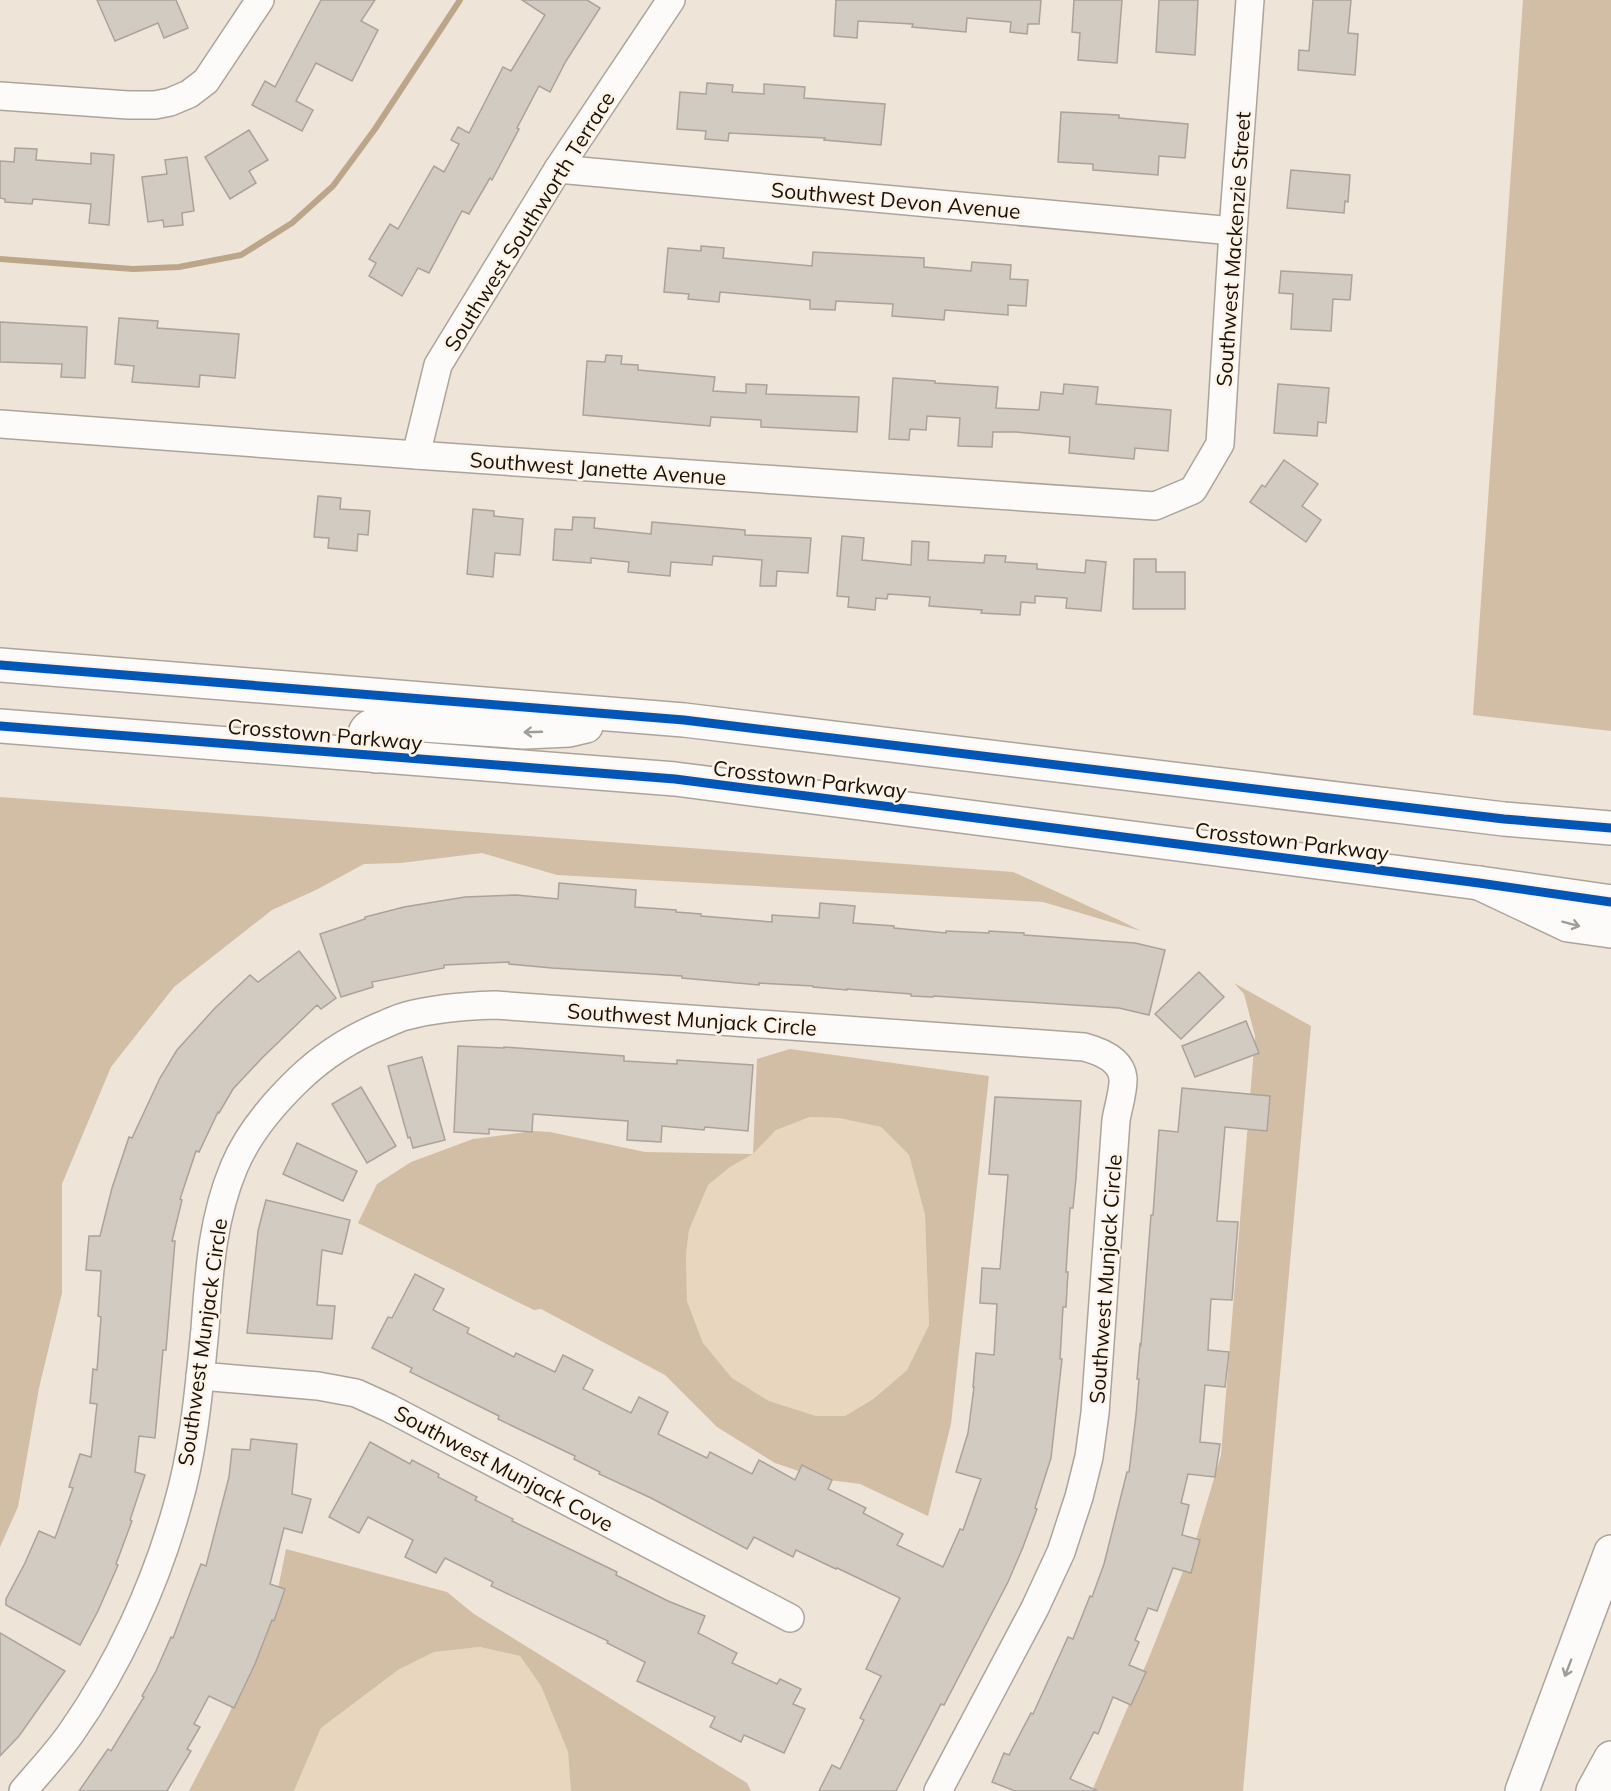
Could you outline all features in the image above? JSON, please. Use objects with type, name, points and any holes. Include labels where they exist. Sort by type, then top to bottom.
[{"type":"main road","name":"Crosstown Parkway","points":[[0,665],[696,721],[1504,819],[1611,828]]},
{"type":"main road","points":[[376,756],[365,746],[363,737],[370,726],[378,724],[394,723],[524,732],[569,730],[632,715]]},
{"type":"main road","name":"Crosstown Parkway","points":[[0,726],[675,779],[1611,902]]},
{"type":"main road","points":[[1479,883],[1568,925],[1611,931]]},
{"type":"main road","points":[[1522,1791],[1611,1552]]},
{"type":"main road","points":[[1593,1791],[1611,1758]]},
{"type":"street","points":[[0,96],[146,105],[170,102],[189,94],[206,81],[260,0]]},
{"type":"street","name":"Southwest Southworth Terrace","points":[[416,455],[438,365],[558,170],[671,0]]},
{"type":"street","name":"Southwest Mackenzie Street","points":[[1193,490],[1220,444],[1250,0]]},
{"type":"street","name":"Southwest Devon Avenue","points":[[558,170],[1233,231]]},
{"type":"street","name":"Southwest Janette Avenue","points":[[0,424],[1155,506],[1193,490]]},
{"type":"street","name":"Southwest Munjack Circle","points":[[23,1791],[70,1733],[105,1677],[137,1616],[160,1560],[178,1505],[190,1446],[201,1376],[211,1255],[220,1206],[235,1165],[254,1131],[280,1098],[316,1062],[357,1035],[404,1016],[456,1007],[495,1005],[1072,1046],[1098,1050],[1115,1062],[1120,1069],[1123,1078],[1116,1120],[1095,1413],[1089,1457],[1080,1497],[1061,1552],[1035,1608],[938,1791]]},
{"type":"street","name":"Southwest Munjack Cove","points":[[201,1376],[318,1386],[356,1393],[411,1419],[790,1618]]},
{"type":"shaded area","points":[[1523,0],[1611,0],[1611,731],[1473,715]]},
{"type":"shaded area","points":[[0,797],[1013,872],[1141,931],[1043,902],[557,875],[482,853],[401,863],[364,864],[272,910],[174,987],[111,1067],[62,1184],[62,1293],[39,1388],[18,1507],[0,1547]]},
{"type":"shaded area","points":[[1234,983],[1311,1026],[1243,1791],[1092,1791],[1150,1655],[1197,1536],[1221,1455],[1255,1036],[1244,994]]},
{"type":"shaded area","points":[[790,1049],[989,1076],[951,1424],[928,1516],[860,1484],[822,1479],[775,1463],[717,1427],[665,1375],[541,1309],[534,1310],[358,1223],[377,1184],[411,1162],[473,1139],[534,1131],[550,1132],[645,1152],[753,1154],[757,1059]],"holes":[[[810,1117],[839,1118],[881,1127],[909,1155],[925,1215],[929,1325],[907,1370],[873,1399],[845,1416],[816,1416],[769,1401],[732,1378],[703,1343],[687,1301],[686,1255],[689,1230],[708,1185],[730,1167],[753,1154],[776,1130]]]},
{"type":"shaded area","points":[[810,1117],[839,1118],[881,1127],[909,1155],[925,1215],[929,1325],[907,1370],[872,1399],[845,1416],[816,1416],[769,1401],[732,1378],[703,1343],[687,1301],[686,1255],[689,1230],[708,1185],[730,1167],[753,1154],[776,1130]]},
{"type":"shaded area","points":[[286,1549],[447,1592],[474,1614],[747,1783],[751,1791],[571,1791],[568,1752],[541,1686],[520,1656],[480,1647],[434,1652],[398,1670],[321,1728],[294,1791],[189,1791],[228,1716],[272,1619]]},
{"type":"shaded area","points":[[480,1647],[520,1656],[541,1686],[568,1752],[571,1791],[294,1791],[321,1728],[398,1670],[434,1652]]},
{"type":"building","points":[[97,0],[176,0],[188,28],[164,38],[158,23],[115,41]]},
{"type":"building","points":[[321,0],[375,0],[361,21],[378,30],[352,81],[316,63],[296,101],[313,110],[302,131],[252,105],[265,81],[275,87]]},
{"type":"building","points":[[522,0],[587,0],[600,8],[566,61],[550,92],[539,86],[492,180],[490,178],[469,214],[462,211],[429,273],[418,268],[402,296],[369,276],[376,263],[369,259],[390,224],[398,229],[434,166],[444,172],[459,144],[451,140],[458,127],[469,133],[503,67],[511,71],[545,15]]},
{"type":"building","points":[[836,0],[1041,0],[1039,24],[1028,24],[1027,34],[1010,32],[1011,22],[967,18],[966,32],[912,27],[913,24],[858,21],[857,38],[834,36]]},
{"type":"building","points":[[1074,0],[1122,0],[1117,63],[1078,60],[1080,33],[1072,32]]},
{"type":"building","points":[[1159,0],[1198,0],[1195,55],[1156,52]]},
{"type":"building","points":[[1313,0],[1351,0],[1348,33],[1358,34],[1355,75],[1298,70],[1299,50],[1309,51]]},
{"type":"building","points":[[707,83],[733,85],[732,92],[764,94],[764,84],[805,87],[804,98],[885,104],[881,145],[824,140],[825,138],[729,133],[728,141],[705,139],[706,131],[677,129],[680,92],[706,94]]},
{"type":"building","points":[[1061,112],[1119,115],[1119,118],[1188,124],[1185,158],[1159,156],[1158,175],[1093,170],[1093,164],[1058,162]]},
{"type":"building","points":[[249,130],[268,160],[249,171],[256,183],[230,199],[205,157]]},
{"type":"building","points":[[15,148],[37,149],[36,160],[91,164],[91,153],[114,155],[109,225],[89,223],[91,204],[33,199],[32,204],[5,202],[5,199],[0,198],[0,161],[14,162]]},
{"type":"building","points":[[187,157],[194,211],[182,213],[183,225],[164,227],[163,220],[148,222],[142,177],[167,174],[165,160]]},
{"type":"building","points":[[1291,170],[1350,175],[1348,202],[1345,201],[1344,213],[1287,208]]},
{"type":"building","points":[[701,246],[724,248],[723,258],[812,266],[813,252],[924,258],[924,267],[971,271],[972,262],[1011,265],[1010,279],[1028,280],[1026,306],[1008,305],[1008,315],[945,310],[944,320],[892,316],[893,304],[836,301],[835,310],[810,309],[810,300],[720,292],[719,302],[688,299],[689,294],[664,292],[668,248],[701,251]]},
{"type":"building","points":[[1281,271],[1352,275],[1350,300],[1333,299],[1331,331],[1291,329],[1293,294],[1279,293]]},
{"type":"building","points":[[119,318],[158,321],[157,328],[239,334],[235,378],[200,375],[199,387],[132,382],[134,366],[115,364]]},
{"type":"building","points":[[0,322],[87,327],[85,378],[61,377],[62,364],[0,362]]},
{"type":"building","points":[[606,355],[622,356],[621,364],[638,365],[638,370],[715,377],[713,391],[746,393],[746,384],[767,385],[766,394],[859,397],[857,432],[761,427],[761,420],[711,417],[710,426],[583,415],[587,361],[605,362]]},
{"type":"building","points":[[893,378],[998,387],[996,408],[1039,410],[1041,392],[1063,394],[1064,384],[1098,387],[1096,404],[1171,410],[1168,451],[1135,448],[1134,459],[1069,453],[1070,437],[1016,432],[993,432],[992,447],[958,446],[960,418],[927,416],[926,430],[910,429],[909,440],[889,439]]},
{"type":"building","points":[[1278,384],[1329,388],[1326,423],[1318,422],[1317,436],[1274,433]]},
{"type":"building","points":[[1284,460],[1318,484],[1302,506],[1321,520],[1306,542],[1250,502],[1262,485],[1265,487]]},
{"type":"building","points":[[318,496],[341,498],[340,509],[370,511],[368,535],[358,534],[357,551],[328,548],[329,538],[314,537]]},
{"type":"building","points":[[473,509],[494,511],[494,516],[523,519],[520,555],[495,553],[493,577],[467,574]]},
{"type":"building","points":[[573,517],[595,518],[594,528],[651,534],[652,522],[745,530],[745,535],[811,538],[808,573],[777,571],[776,586],[760,586],[762,560],[713,556],[712,565],[671,562],[670,576],[628,572],[629,562],[591,558],[591,563],[553,560],[555,529],[572,530]]},
{"type":"building","points":[[842,536],[864,538],[862,560],[911,565],[912,541],[929,542],[928,560],[984,563],[985,555],[1006,556],[1005,562],[1037,564],[1037,569],[1085,573],[1086,560],[1106,562],[1101,611],[1066,608],[1067,598],[1035,596],[1035,603],[1021,602],[1020,615],[981,613],[982,610],[929,606],[930,597],[888,594],[887,599],[876,598],[875,610],[848,607],[849,597],[837,596]]},
{"type":"building","points":[[1134,559],[1156,559],[1156,572],[1185,572],[1185,609],[1133,609]]},
{"type":"building","points":[[559,883],[636,890],[635,907],[676,910],[676,912],[701,914],[701,916],[772,922],[772,915],[819,918],[820,903],[855,906],[853,923],[946,933],[946,931],[989,933],[989,931],[1024,933],[1024,935],[1135,943],[1165,950],[1149,1015],[1119,1008],[911,996],[911,994],[813,986],[759,983],[759,985],[682,978],[682,976],[552,968],[509,964],[509,962],[444,965],[444,968],[372,982],[373,987],[341,997],[320,934],[365,919],[365,917],[404,907],[465,897],[516,895],[558,899]]},
{"type":"building","points":[[299,951],[336,998],[321,1009],[317,1005],[233,1089],[218,1112],[199,1152],[196,1151],[180,1199],[182,1200],[172,1241],[175,1241],[166,1350],[163,1350],[155,1438],[139,1436],[135,1472],[145,1475],[130,1520],[132,1521],[116,1564],[118,1565],[80,1645],[6,1605],[6,1599],[39,1531],[55,1538],[73,1488],[69,1487],[80,1454],[91,1457],[97,1404],[90,1403],[93,1369],[97,1370],[101,1317],[98,1316],[101,1271],[86,1270],[89,1236],[100,1236],[112,1188],[129,1137],[132,1138],[160,1078],[177,1050],[215,1008],[250,975],[258,982]]},
{"type":"building","points":[[1199,972],[1224,997],[1181,1039],[1155,1014]]},
{"type":"building","points":[[1246,1021],[1259,1053],[1195,1077],[1182,1046]]},
{"type":"building","points":[[458,1046],[624,1056],[624,1061],[677,1064],[677,1060],[753,1065],[748,1131],[662,1126],[661,1142],[627,1140],[628,1121],[533,1114],[532,1132],[489,1129],[489,1134],[454,1132]]},
{"type":"building","points":[[422,1057],[445,1140],[413,1148],[410,1137],[408,1138],[388,1066]]},
{"type":"building","points":[[361,1087],[396,1146],[367,1163],[332,1104]]},
{"type":"building","points":[[1182,1088],[1270,1096],[1267,1131],[1225,1127],[1217,1221],[1238,1222],[1232,1300],[1211,1299],[1208,1350],[1229,1352],[1225,1387],[1205,1385],[1200,1442],[1220,1444],[1215,1477],[1188,1474],[1181,1503],[1189,1505],[1182,1535],[1200,1540],[1191,1573],[1173,1568],[1157,1611],[1148,1608],[1135,1640],[1139,1642],[1129,1665],[1146,1672],[1131,1705],[1113,1697],[1098,1734],[1094,1732],[1070,1779],[1098,1791],[1015,1791],[992,1782],[1004,1753],[1009,1755],[1031,1713],[1033,1714],[1068,1637],[1073,1639],[1090,1596],[1092,1597],[1104,1564],[1127,1472],[1129,1472],[1136,1415],[1139,1379],[1137,1379],[1159,1130],[1178,1132]]},
{"type":"building","points":[[995,1097],[1081,1101],[1073,1208],[1070,1208],[1066,1307],[1063,1307],[1060,1359],[1062,1359],[1051,1458],[1035,1508],[1037,1509],[1008,1582],[896,1791],[819,1791],[832,1765],[840,1769],[864,1720],[860,1718],[881,1676],[866,1669],[900,1598],[796,1550],[793,1557],[754,1537],[747,1549],[651,1498],[599,1474],[600,1472],[574,1459],[575,1456],[498,1419],[499,1416],[410,1372],[412,1368],[372,1348],[388,1317],[392,1318],[415,1274],[444,1289],[433,1310],[469,1328],[467,1333],[514,1357],[516,1353],[555,1372],[563,1355],[593,1370],[583,1389],[631,1413],[639,1397],[668,1412],[658,1434],[707,1458],[710,1452],[752,1474],[759,1460],[795,1480],[802,1465],[832,1480],[828,1489],[866,1508],[863,1513],[903,1534],[897,1545],[943,1567],[960,1529],[963,1530],[981,1479],[956,1472],[968,1433],[976,1353],[994,1355],[997,1304],[980,1303],[982,1268],[1000,1269],[1008,1175],[989,1174]]},
{"type":"building","points":[[297,1143],[357,1171],[343,1201],[283,1174]]},
{"type":"building","points":[[266,1200],[350,1220],[342,1254],[322,1250],[317,1305],[335,1306],[332,1339],[247,1333],[258,1231]]},
{"type":"building","points":[[251,1439],[297,1444],[292,1494],[311,1499],[302,1533],[284,1528],[270,1584],[285,1589],[274,1621],[272,1620],[255,1664],[234,1708],[209,1696],[194,1724],[200,1727],[187,1749],[191,1751],[167,1791],[79,1791],[108,1749],[111,1751],[144,1697],[142,1696],[171,1637],[173,1638],[201,1564],[206,1566],[229,1477],[232,1449],[250,1450]]},
{"type":"building","points":[[370,1442],[410,1464],[412,1460],[439,1474],[438,1477],[477,1497],[475,1500],[513,1519],[512,1521],[617,1572],[616,1575],[668,1601],[705,1616],[698,1633],[737,1653],[732,1663],[777,1684],[780,1679],[801,1689],[793,1704],[805,1709],[784,1753],[744,1735],[741,1742],[710,1727],[715,1717],[637,1681],[645,1662],[607,1643],[608,1641],[491,1586],[493,1582],[445,1558],[436,1573],[405,1557],[413,1540],[368,1517],[359,1533],[329,1517]]},
{"type":"building","points":[[0,1633],[65,1671],[19,1736],[0,1756]]},
{"type":"waterway","points":[[0,259],[133,269],[179,267],[241,255],[292,223],[333,186],[375,129],[460,0]]},
{"type":"cycle path","points":[[0,665],[684,720],[1504,819],[1611,828]]},
{"type":"cycle path","points":[[0,726],[675,779],[1611,902]]}]
